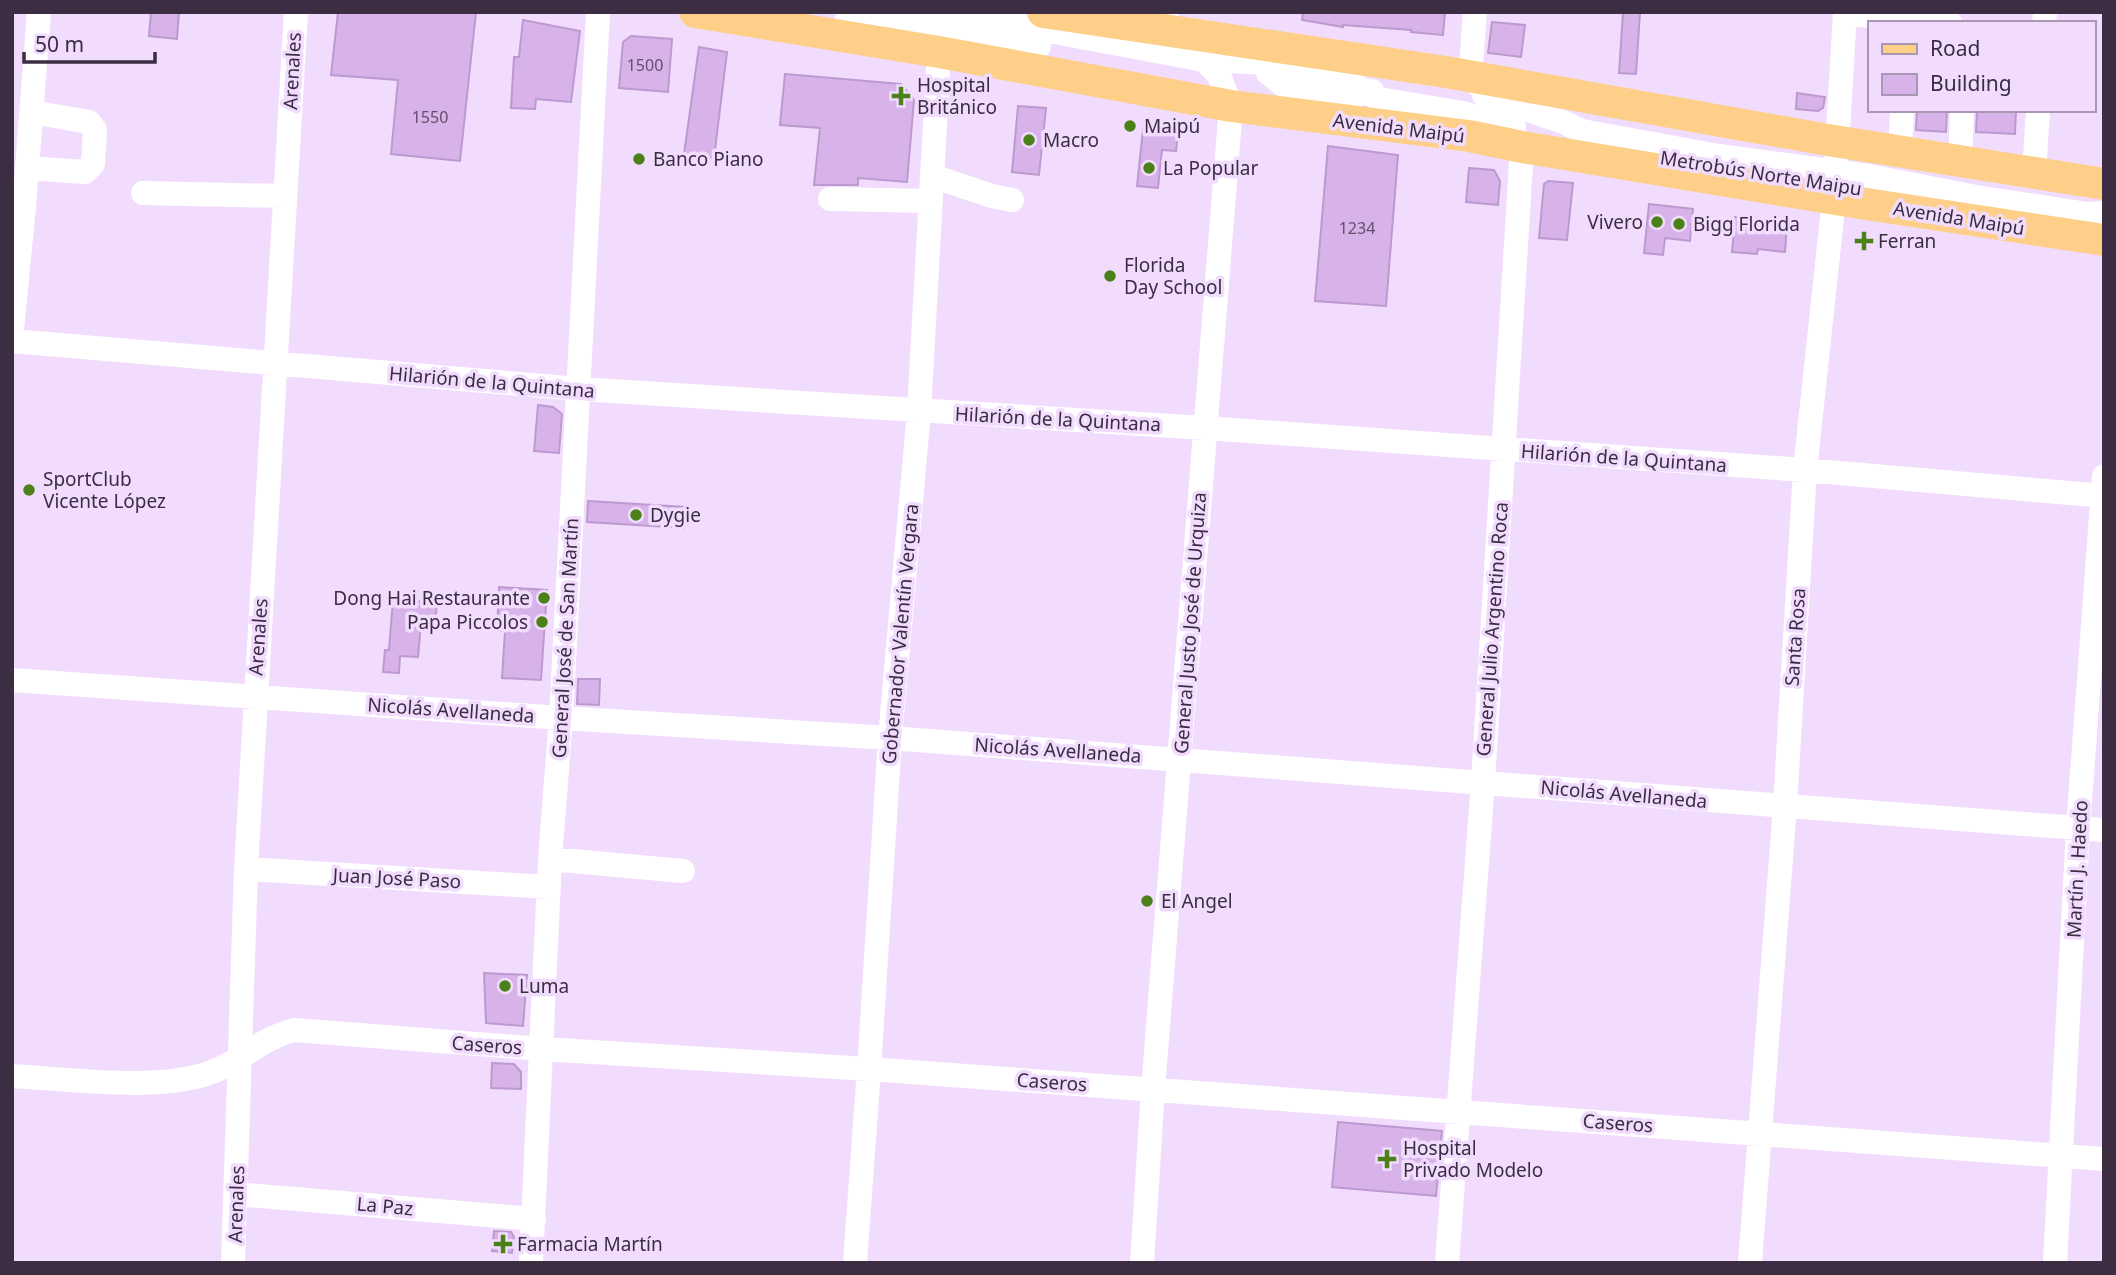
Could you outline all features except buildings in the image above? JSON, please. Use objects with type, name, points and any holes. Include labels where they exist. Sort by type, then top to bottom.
[{"type":"main road","name":"Avenida Maipú","points":[[695,12],[925,30],[1231,106],[1469,136],[1521,136],[1833,182],[2104,240]]},
{"type":"main road","points":[[1042,12],[1166,21],[1480,87],[1900,152],[1994,186],[2104,184]]},
{"type":"street","points":[[12,329],[18,206],[27,169],[39,12]]},
{"type":"street","name":"Arenales","points":[[233,1263],[246,869],[296,12]]},
{"type":"street","name":"General José de San Martín","points":[[531,1263],[550,859],[561,718],[598,12]]},
{"type":"street","name":"Metrobús Norte Maipu","points":[[787,12],[871,26],[925,30],[1211,68],[1268,73],[1283,85],[1434,97],[1463,113],[1521,136]]},
{"type":"street","points":[[842,12],[860,15],[868,12]]},
{"type":"street","name":"Metrobús Norte Maipu","points":[[948,12],[1211,68],[1269,63],[1480,87],[1582,131],[1624,129],[1833,182],[2104,225]]},
{"type":"street","points":[[1475,12],[1480,87],[1521,136],[1551,129],[1582,131]]},
{"type":"street","points":[[1845,12],[1897,21]]},
{"type":"street","name":"Santa Rosa","points":[[1750,1263],[1784,806],[1805,470],[1838,141],[1845,12]]},
{"type":"street","points":[[1166,21],[1211,68]]},
{"type":"street","name":"Gobernador Valentín Vergara","points":[[855,1263],[890,738],[919,411],[931,201],[925,30]]},
{"type":"street","name":"General Justo José de Urquiza","points":[[1142,1263],[1153,1089],[1231,106],[1211,68]]},
{"type":"street","points":[[27,169],[85,172],[93,164],[93,126],[89,122],[32,112]]},
{"type":"street","points":[[1900,152],[1902,112]]},
{"type":"street","points":[[1963,112],[1994,186]]},
{"type":"street","points":[[1994,186],[2037,112]]},
{"type":"street","name":"General Julio Argentino Roca","points":[[1447,1263],[1483,782],[1521,136]]},
{"type":"street","points":[[932,176],[1012,200]]},
{"type":"street","name":"Metrobús Norte Maipu","points":[[1833,182],[1869,176],[1994,186],[2089,203],[2104,213]]},
{"type":"street","points":[[143,193],[285,196]]},
{"type":"street","points":[[830,199],[931,201]]},
{"type":"street","name":"Hilarión de la Quintana","points":[[12,341],[579,389],[2103,489]]},
{"type":"street","name":"Martín J. Haedo","points":[[2054,1263],[2078,828],[2103,489]]},
{"type":"street","name":"Nicolás Avellaneda","points":[[12,680],[890,738],[2104,830]]},
{"type":"street","points":[[550,859],[683,871]]},
{"type":"street","name":"Juan José Paso","points":[[246,869],[549,887]]},
{"type":"street","name":"Caseros","points":[[12,1076],[163,1082],[191,1079],[218,1070],[264,1041],[294,1031],[1153,1089],[2104,1159]]},
{"type":"street","name":"La Paz","points":[[236,1194],[534,1219]]},
{"type":"place","name":"Hospital Británico","points":[[901,96]]},
{"type":"place","name":"Maipú","points":[[1130,126]]},
{"type":"place","name":"Macro","points":[[1029,140]]},
{"type":"place","name":"Banco Piano","points":[[639,159]]},
{"type":"place","name":"La Popular","points":[[1149,168]]},
{"type":"place","name":"Vivero","points":[[1657,222]]},
{"type":"place","name":"Bigg Florida","points":[[1679,224]]},
{"type":"place","name":"Ferran","points":[[1864,241]]},
{"type":"place","name":"Florida Day School","points":[[1110,276]]},
{"type":"place","name":"SportClub Vicente López","points":[[29,490]]},
{"type":"place","name":"Dygie","points":[[636,515]]},
{"type":"place","name":"Dong Hai Restaurante","points":[[544,598]]},
{"type":"place","name":"Papa Piccolos","points":[[542,622]]},
{"type":"place","name":"El Angel","points":[[1147,901]]},
{"type":"place","name":"Luma","points":[[505,986]]},
{"type":"place","name":"Hospital Privado Modelo","points":[[1387,1159]]},
{"type":"place","name":"Farmacia Martín","points":[[503,1244]]}]
